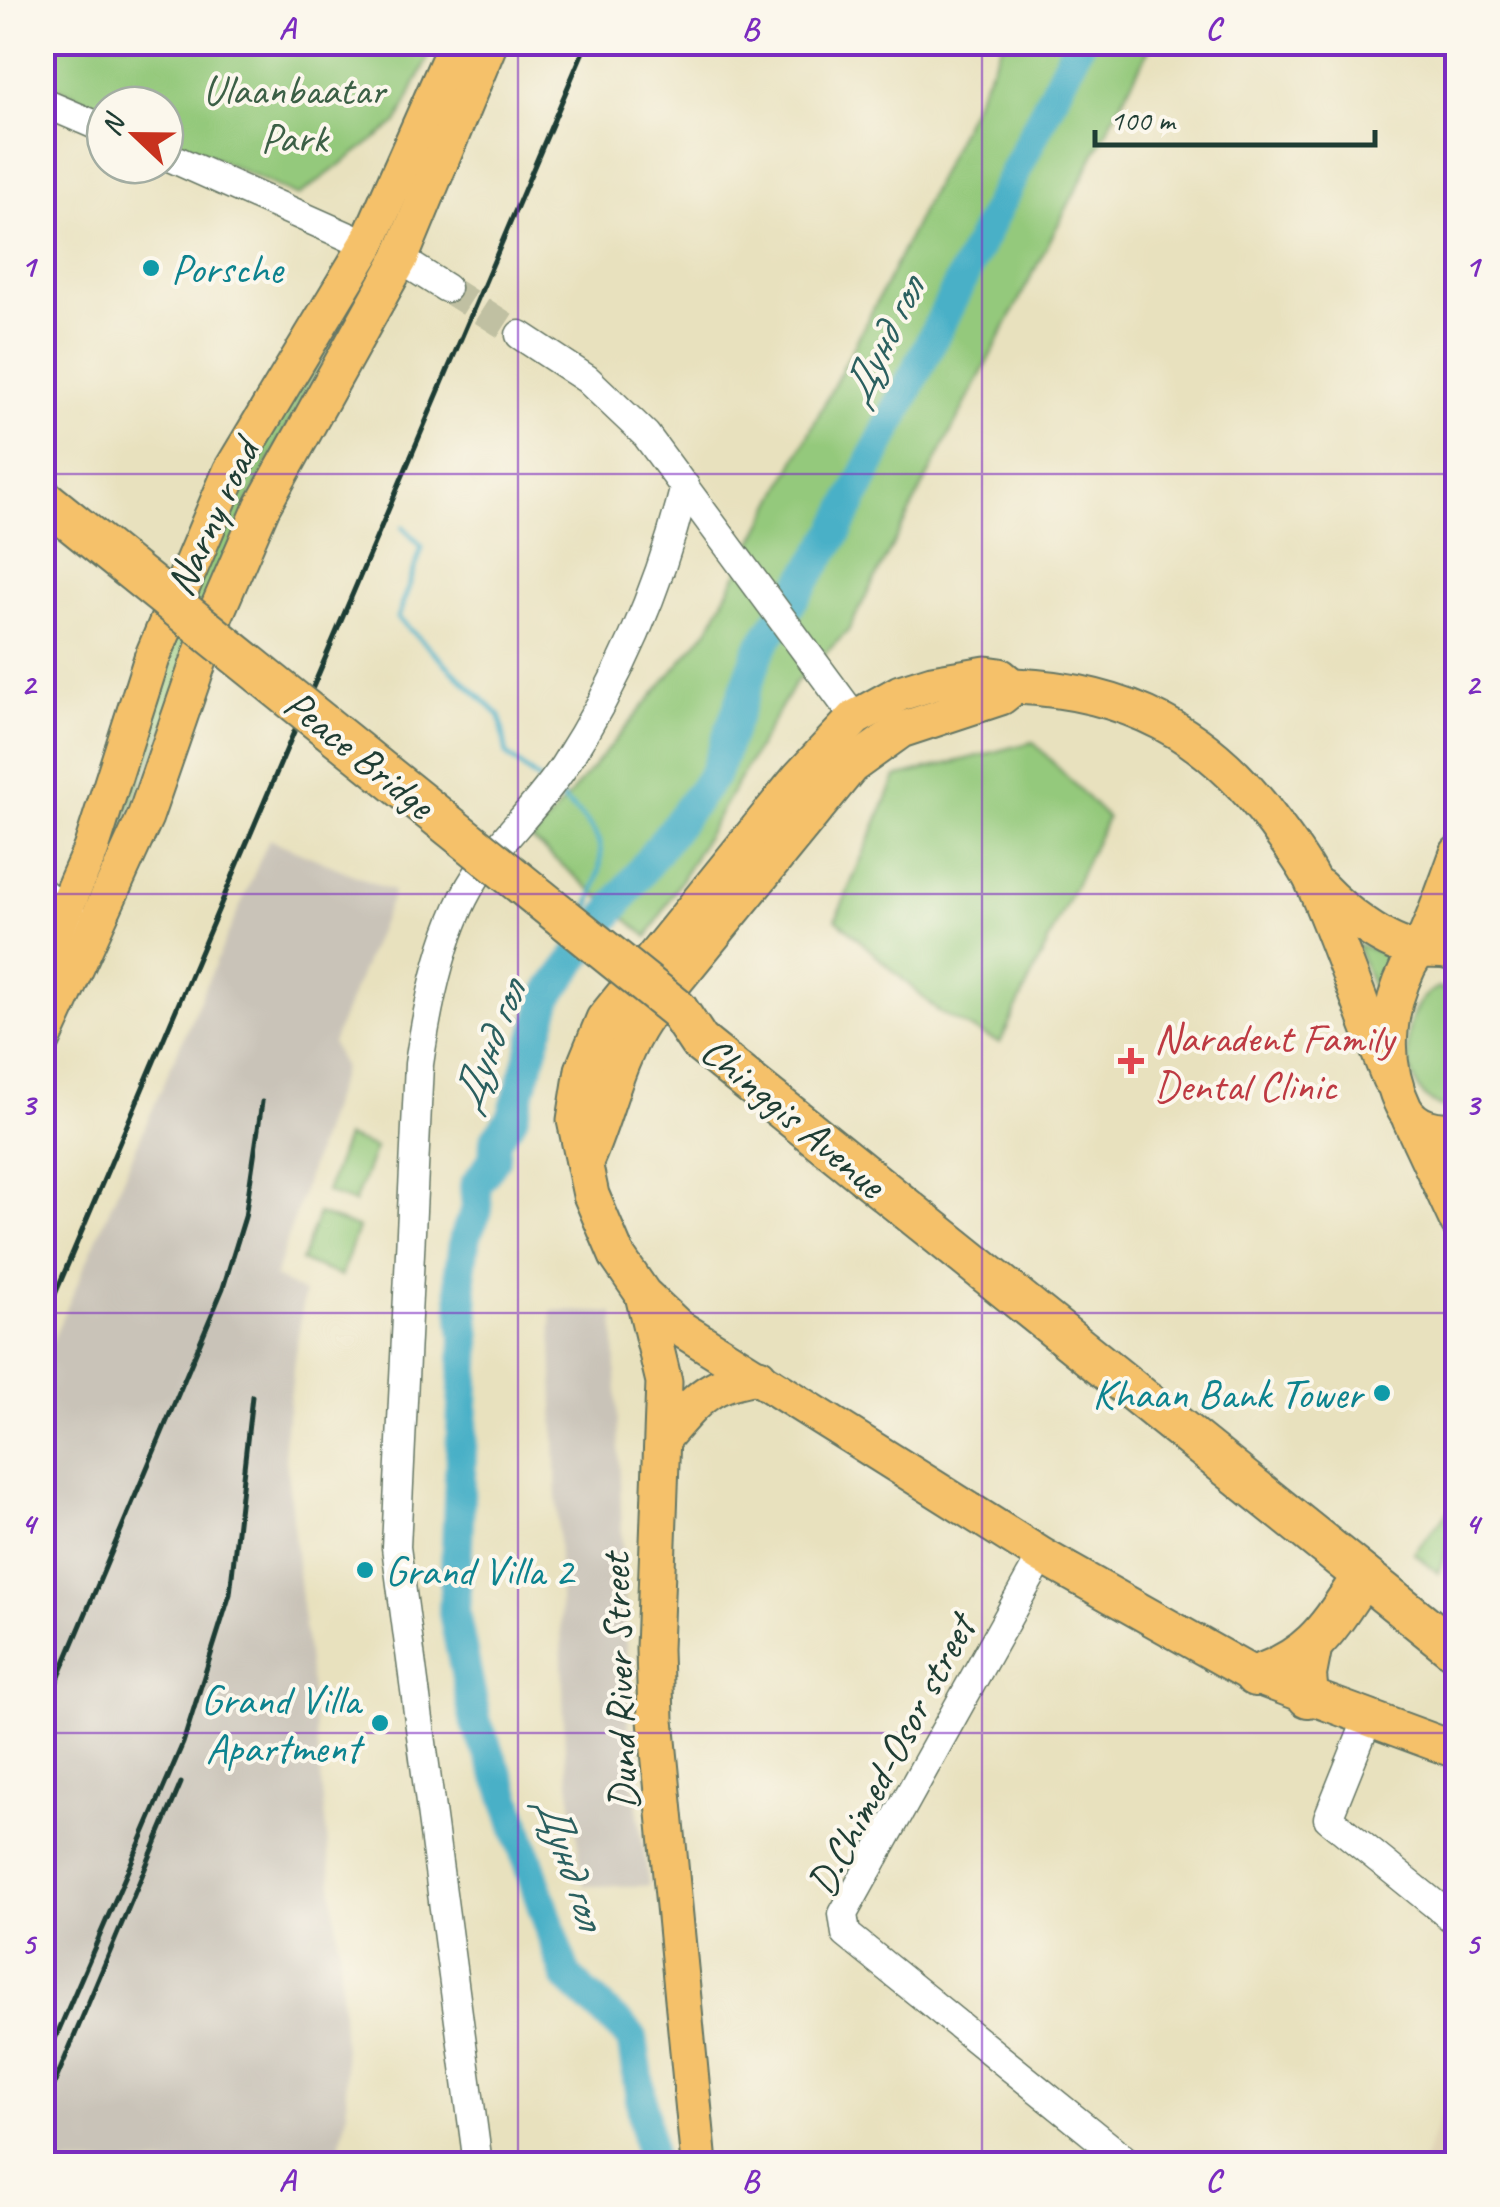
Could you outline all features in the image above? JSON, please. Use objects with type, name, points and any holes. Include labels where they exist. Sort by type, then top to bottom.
[{"type":"highway","name":"Peace Bridge","points":[[42,498],[676,1009]]},
{"type":"highway","name":"Chinggis Avenue","points":[[676,1009],[699,1042],[1458,1652]]},
{"type":"highway","name":"Chinggis Avenue","points":[[676,1009],[714,1021],[1458,1618]]},
{"type":"highway","points":[[1308,1697],[1306,1675],[1312,1649],[1363,1576]]},
{"type":"highway","points":[[1256,1676],[1312,1649]]},
{"type":"main road","name":"Narny road","points":[[42,1042],[67,913],[152,658],[194,554],[231,471],[280,382],[367,244],[457,42]]},
{"type":"main road","name":"Narny road","points":[[67,913],[146,817],[212,620],[262,507],[400,259],[490,42]]},
{"type":"main road","points":[[1458,955],[1444,949],[1420,950],[1354,920],[1311,878],[1252,794],[1193,740],[1100,696],[1056,688],[1012,687],[1000,676],[986,674],[932,682],[885,700],[856,718],[799,778],[604,1020],[583,1070],[575,1120],[600,1222],[643,1294],[702,1344],[759,1376],[1042,1556],[1256,1676],[1367,1721],[1458,1751]]},
{"type":"main road","points":[[585,1162],[622,1055],[644,1020],[851,766],[901,730],[1001,697],[1012,687]]},
{"type":"main road","points":[[1390,1079],[1395,1009],[1410,964],[1420,950],[1458,854]]},
{"type":"main road","points":[[1311,878],[1390,1079],[1456,1205]]},
{"type":"main road","points":[[42,961],[67,913]]},
{"type":"main road","points":[[1410,1118],[1439,1130],[1458,1129]]},
{"type":"main road","name":"Dund River Street","points":[[643,1294],[664,1382],[665,1436],[654,1614],[656,1720],[698,2164]]},
{"type":"main road","points":[[665,1436],[705,1392],[727,1380],[759,1376]]},
{"type":"street","points":[[42,102],[85,120]]},
{"type":"street","points":[[185,164],[367,244]]},
{"type":"street","points":[[400,259],[446,288]]},
{"type":"street","points":[[520,335],[587,379],[646,436],[731,545],[856,718]]},
{"type":"street","points":[[478,2164],[396,1547],[412,1141],[428,1005],[448,941],[478,872],[561,770],[634,638],[670,547],[685,486]]},
{"type":"street","name":"D.Chimed-Osor street","points":[[1042,1556],[843,1914],[846,1934],[1130,2164]]},
{"type":"street","points":[[1367,1721],[1328,1818],[1458,1923]]},
{"type":"shaded area","points":[[269,839],[394,892],[332,1043],[343,1068],[275,1277],[304,1293],[284,1442],[339,1948],[347,2114],[336,2164],[43,2164],[43,1363]]},
{"type":"shaded area","points":[[551,1310],[614,1313],[630,1759],[649,1886],[584,1886],[565,1754]]},
{"type":"shaded area","points":[[1440,2116],[1457,2123],[1457,2164],[1422,2164]]},
{"type":"green space","name":"Ulaanbaatar Park","points":[[43,42],[435,42],[397,123],[298,196],[185,145],[185,85],[85,85],[85,100],[43,81]]},
{"type":"green space","points":[[1003,43],[1152,43],[848,631],[795,683],[648,937],[532,840],[709,628],[892,272]]},
{"type":"green space","points":[[354,297],[248,502],[170,716],[101,875],[97,867],[144,745],[170,645],[246,466]]},
{"type":"green space","points":[[1033,742],[1107,818],[1000,1043],[939,1012],[836,919],[896,777]]},
{"type":"green space","points":[[1356,944],[1396,957],[1382,1011]]},
{"type":"green space","points":[[1438,988],[1457,993],[1457,1109],[1438,1106],[1423,1095],[1413,1078],[1408,1057],[1413,1016],[1423,999]]},
{"type":"green space","points":[[346,1137],[375,1148],[354,1203],[326,1192]]},
{"type":"green space","points":[[318,1214],[358,1228],[341,1276],[301,1261]]},
{"type":"green space","points":[[1455,1503],[1457,1521],[1438,1573],[1414,1553]]},
{"type":"waterway","name":"Дунд гол","points":[[651,2164],[632,2038],[566,1976],[504,1789],[476,1723],[454,1613],[466,1339],[460,1271],[465,1236],[477,1210],[475,1186],[494,1159],[495,1140],[512,1118],[549,994],[715,773],[760,649],[837,531],[1079,42]]},
{"type":"waterway","points":[[403,527],[422,547],[398,618],[500,716],[507,755],[541,782]]},
{"type":"waterway","points":[[557,795],[587,823],[600,846],[599,874],[587,913]]},
{"type":"waterway","name":"Дунд гол","points":[[568,970],[575,947]]},
{"type":"tunnel","points":[[446,288],[520,335]]},
{"type":"railway","points":[[42,1325],[587,42]]},
{"type":"railway","points":[[42,1717],[223,1288],[245,1217],[262,1102]]},
{"type":"railway","points":[[42,2069],[183,1743],[230,1594],[252,1396]]},
{"type":"railway","points":[[42,2113],[181,1783]]},
{"type":"place","name":"Porsche","points":[[151,268]]},
{"type":"place","name":"Naradent Family Dental Clinic","points":[[1131,1061]]},
{"type":"place","name":"Khaan Bank Tower","points":[[1382,1393]]},
{"type":"place","name":"Grand Villa 2","points":[[365,1570]]},
{"type":"place","name":"Grand Villa Apartment","points":[[380,1723]]}]
